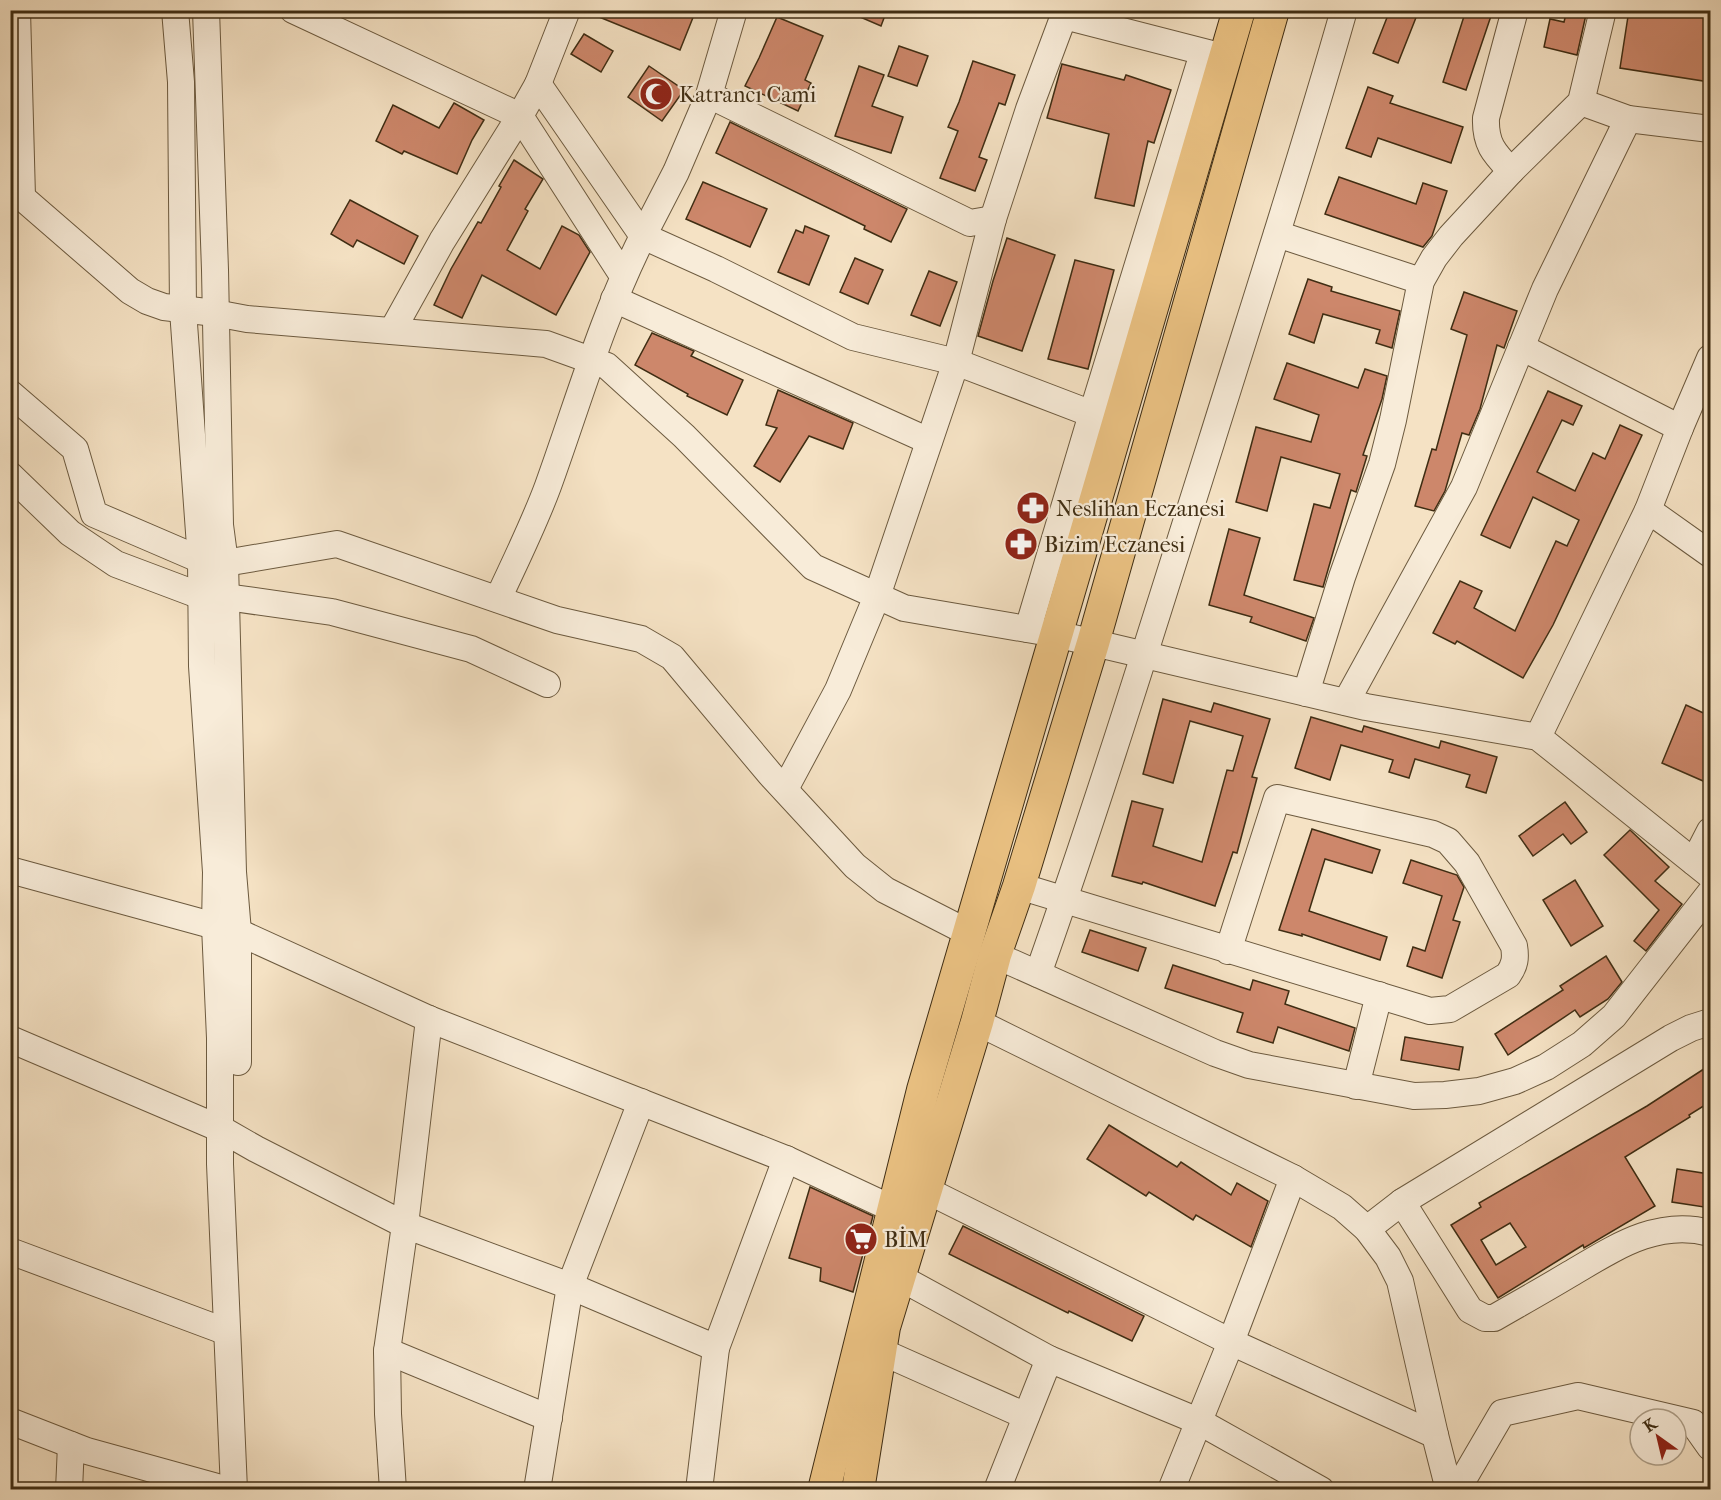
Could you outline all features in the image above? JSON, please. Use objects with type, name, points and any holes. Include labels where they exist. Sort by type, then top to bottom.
[{"type":"main road","points":[[824,1490],[923,1090],[969,933],[1042,631],[1106,417],[1239,10]]},
{"type":"main road","points":[[858,1490],[884,1327],[977,1022],[995,955],[1019,886],[1093,643],[1273,10]]},
{"type":"street","points":[[18,10],[16,192],[130,291],[164,307],[247,319],[546,344],[607,366],[684,436],[813,567],[904,608],[1042,631],[1346,702],[1538,736],[1702,869],[1710,831]]},
{"type":"street","points":[[175,10],[181,82],[183,310],[213,562],[233,872],[226,929],[229,1134],[252,1490]]},
{"type":"street","points":[[206,10],[220,525],[213,562]]},
{"type":"street","points":[[293,10],[520,117],[619,288],[929,441]]},
{"type":"street","points":[[392,331],[442,241],[520,117],[538,84],[567,10]]},
{"type":"street","points":[[498,599],[548,487],[590,360],[619,288],[676,172],[709,95],[734,10]]},
{"type":"street","points":[[1038,974],[1144,655],[1277,234],[1344,10]]},
{"type":"street","points":[[1510,171],[1490,147],[1486,125],[1515,10]]},
{"type":"street","points":[[1306,693],[1342,577],[1382,464],[1394,420],[1421,281],[1434,258],[1451,236],[1510,171],[1581,102],[1603,10]]},
{"type":"street","points":[[538,84],[643,236],[716,269],[853,337],[956,362],[1106,417],[1199,66],[1212,54],[1065,13],[993,219],[956,362],[877,596],[838,690],[785,789]]},
{"type":"street","points":[[709,95],[970,224],[993,219]]},
{"type":"street","points":[[1581,102],[1628,119],[1710,129]]},
{"type":"street","points":[[1346,702],[1464,487],[1545,290],[1628,119]]},
{"type":"street","points":[[1277,234],[1421,281]]},
{"type":"street","points":[[1521,347],[1680,428]]},
{"type":"street","points":[[1538,736],[1648,510],[1710,358]]},
{"type":"street","points":[[10,393],[75,448],[94,514],[213,562],[337,544],[557,620],[641,639],[672,657],[785,789],[855,866],[885,890],[969,933]]},
{"type":"street","points":[[10,474],[70,533],[116,564],[214,596],[332,612],[471,649],[547,684]]},
{"type":"street","points":[[1648,510],[1710,554]]},
{"type":"street","points":[[1019,886],[1064,901],[1228,951],[1379,995],[1421,1009],[1439,1012],[1460,1004],[1508,975],[1516,956],[1514,946],[1467,863],[1448,841],[1433,834],[1277,798],[1228,951]]},
{"type":"street","points":[[10,870],[226,929],[429,1018],[786,1160],[893,1209]]},
{"type":"street","points":[[995,955],[1215,1053],[1249,1065],[1414,1096],[1445,1095],[1479,1091],[1515,1081],[1546,1067],[1582,1044],[1614,1016],[1710,893]]},
{"type":"street","points":[[1356,1086],[1379,995]]},
{"type":"street","points":[[393,1490],[387,1351],[405,1225],[429,1018]]},
{"type":"street","points":[[977,1022],[1293,1179],[1342,1207],[1367,1229],[1388,1257],[1400,1281],[1449,1490]]},
{"type":"street","points":[[1367,1229],[1402,1202],[1671,1038],[1710,1022]]},
{"type":"street","points":[[10,1039],[229,1134],[405,1225],[570,1286],[716,1348]]},
{"type":"street","points":[[537,1490],[570,1286],[641,1102]]},
{"type":"street","points":[[229,1134],[220,1164],[234,1490]]},
{"type":"street","points":[[699,1490],[716,1348],[786,1160]]},
{"type":"street","points":[[1171,1490],[1231,1342],[1293,1179]]},
{"type":"street","points":[[926,1190],[1231,1342],[1435,1435]]},
{"type":"street","points":[[1402,1202],[1470,1310],[1485,1318],[1494,1318],[1627,1241],[1653,1233],[1678,1230],[1710,1233]]},
{"type":"street","points":[[10,1251],[227,1332]]},
{"type":"street","points":[[899,1277],[1049,1359],[1198,1420],[1321,1490]]},
{"type":"street","points":[[387,1351],[549,1418]]},
{"type":"street","points":[[880,1351],[1026,1416]]},
{"type":"street","points":[[998,1489],[1049,1359]]},
{"type":"street","points":[[1457,1490],[1502,1413],[1578,1396],[1693,1423],[1710,1447]]},
{"type":"street","points":[[10,1421],[87,1451],[228,1490]]},
{"type":"street","points":[[69,1490],[71,1445]]},
{"type":"building","points":[[582,10],[696,10],[680,50]]},
{"type":"building","points":[[844,10],[887,10],[881,26]]},
{"type":"building","points":[[1390,10],[1419,10],[1398,63],[1373,53]]},
{"type":"building","points":[[1466,10],[1493,10],[1466,90],[1443,82]]},
{"type":"building","points":[[1567,10],[1587,10],[1577,55],[1544,47],[1550,19],[1564,22]]},
{"type":"building","points":[[1629,10],[1710,10],[1710,82],[1620,68]]},
{"type":"building","points":[[777,17],[823,36],[805,80],[811,83],[798,111],[745,86]]},
{"type":"building","points":[[584,34],[613,51],[601,72],[571,54]]},
{"type":"building","points":[[899,46],[928,56],[917,86],[888,76]]},
{"type":"building","points":[[973,61],[1015,75],[1005,105],[999,103],[979,157],[987,160],[975,191],[940,178],[958,131],[948,127]]},
{"type":"building","points":[[1062,64],[1124,80],[1126,75],[1171,90],[1154,143],[1148,141],[1134,206],[1095,198],[1109,134],[1047,118]]},
{"type":"building","name":"Katrancı Cami","points":[[649,66],[684,90],[662,121],[628,97]]},
{"type":"building","points":[[859,66],[884,75],[872,106],[903,117],[891,153],[835,136]]},
{"type":"building","points":[[1368,87],[1393,96],[1390,103],[1463,127],[1451,163],[1378,138],[1371,157],[1346,148]]},
{"type":"building","points":[[454,103],[484,120],[457,174],[404,151],[402,154],[376,141],[393,105],[439,128]]},
{"type":"building","points":[[730,122],[907,209],[891,242],[864,229],[865,226],[716,153]]},
{"type":"building","points":[[514,160],[543,179],[525,209],[528,211],[507,250],[540,269],[562,226],[579,235],[590,252],[556,315],[482,275],[462,318],[434,305],[451,269],[478,222],[481,223]]},
{"type":"building","points":[[1339,177],[1416,204],[1423,183],[1447,191],[1432,236],[1423,247],[1325,214]]},
{"type":"building","points":[[703,182],[767,209],[750,247],[686,219]]},
{"type":"building","points":[[350,200],[418,236],[404,264],[357,240],[353,247],[331,234]]},
{"type":"building","points":[[805,226],[829,236],[809,285],[778,272],[796,230],[803,233]]},
{"type":"building","points":[[1007,238],[1055,255],[1022,351],[978,336]]},
{"type":"building","points":[[855,258],[883,270],[868,304],[840,292]]},
{"type":"building","points":[[1075,260],[1114,270],[1088,369],[1048,359]]},
{"type":"building","points":[[929,271],[957,282],[940,326],[911,315]]},
{"type":"building","points":[[1308,279],[1332,287],[1331,291],[1400,311],[1392,348],[1376,343],[1380,330],[1323,314],[1314,343],[1289,334]]},
{"type":"building","points":[[1464,292],[1517,311],[1504,348],[1497,345],[1480,409],[1469,435],[1462,433],[1445,491],[1434,511],[1415,506],[1432,449],[1436,450],[1467,335],[1451,329]]},
{"type":"building","points":[[652,333],[694,351],[691,356],[743,380],[727,415],[687,396],[688,394],[635,365]]},
{"type":"building","points":[[1287,363],[1358,388],[1365,369],[1387,376],[1382,399],[1363,455],[1367,456],[1356,492],[1351,490],[1323,587],[1294,580],[1314,504],[1330,508],[1340,474],[1281,457],[1267,511],[1236,502],[1256,427],[1311,442],[1319,415],[1274,399]]},
{"type":"building","points":[[778,390],[853,423],[843,449],[809,436],[780,482],[754,466],[777,428],[766,425]]},
{"type":"building","points":[[1548,391],[1582,406],[1573,425],[1562,420],[1537,472],[1575,491],[1593,453],[1605,459],[1620,425],[1642,435],[1553,625],[1523,678],[1457,641],[1455,644],[1433,633],[1460,581],[1482,591],[1474,608],[1515,631],[1556,541],[1567,546],[1579,520],[1533,497],[1510,548],[1481,535]]},
{"type":"building","points":[[1229,529],[1260,538],[1244,595],[1314,618],[1306,641],[1250,622],[1252,617],[1209,605]]},
{"type":"building","points":[[1163,699],[1211,712],[1214,703],[1270,719],[1252,777],[1257,778],[1237,853],[1233,852],[1215,906],[1143,882],[1142,884],[1112,876],[1132,801],[1163,809],[1153,846],[1202,862],[1227,770],[1233,771],[1243,736],[1190,721],[1173,783],[1143,774]]},
{"type":"building","points":[[1686,705],[1710,716],[1710,784],[1662,763]]},
{"type":"building","points":[[1311,717],[1362,732],[1364,726],[1439,748],[1441,741],[1497,757],[1486,793],[1466,787],[1470,775],[1415,759],[1409,778],[1389,772],[1393,760],[1341,745],[1330,780],[1295,768]]},
{"type":"building","points":[[1565,802],[1587,832],[1571,844],[1563,834],[1533,856],[1519,836]]},
{"type":"building","points":[[1312,829],[1380,850],[1372,873],[1325,859],[1309,911],[1387,937],[1380,960],[1302,934],[1302,936],[1279,930]]},
{"type":"building","points":[[1630,830],[1669,867],[1655,881],[1682,904],[1646,951],[1634,941],[1659,910],[1604,855]]},
{"type":"building","points":[[1411,860],[1457,875],[1464,887],[1453,920],[1460,922],[1442,978],[1407,966],[1413,947],[1425,951],[1442,896],[1403,883]]},
{"type":"building","points":[[1575,880],[1603,926],[1571,946],[1543,900]]},
{"type":"building","points":[[1090,930],[1146,948],[1138,971],[1082,952]]},
{"type":"building","points":[[1606,956],[1622,982],[1608,999],[1580,1017],[1575,1010],[1508,1055],[1495,1034],[1563,990],[1560,986]]},
{"type":"building","points":[[1173,965],[1250,990],[1253,980],[1289,991],[1285,1004],[1355,1028],[1349,1051],[1278,1027],[1273,1043],[1237,1032],[1243,1013],[1165,988]]},
{"type":"building","points":[[1405,1037],[1463,1047],[1459,1070],[1401,1060]]},
{"type":"building","points":[[1710,1065],[1710,1102],[1625,1157],[1655,1206],[1584,1248],[1583,1245],[1498,1298],[1451,1225],[1481,1207],[1479,1203],[1647,1106]],"holes":[[[1510,1223],[1526,1247],[1496,1265],[1481,1240]]]},
{"type":"building","points":[[1109,1125],[1177,1167],[1181,1162],[1231,1195],[1237,1183],[1268,1201],[1251,1247],[1196,1215],[1193,1220],[1149,1192],[1146,1196],[1087,1159]]},
{"type":"building","points":[[1677,1169],[1709,1174],[1704,1207],[1672,1202]]},
{"type":"building","points":[[810,1187],[873,1216],[853,1292],[820,1281],[821,1268],[789,1258]]},
{"type":"building","points":[[963,1226],[1144,1316],[1132,1341],[1069,1311],[1068,1313],[949,1254]]},
{"type":"place","name":"Katrancı Cami","points":[[656,94]]},
{"type":"place","name":"Neslihan Eczanesi","points":[[1033,508]]},
{"type":"place","name":"Bizim Eczanesi","points":[[1021,544]]},
{"type":"place","name":"BİM","points":[[861,1239]]}]
